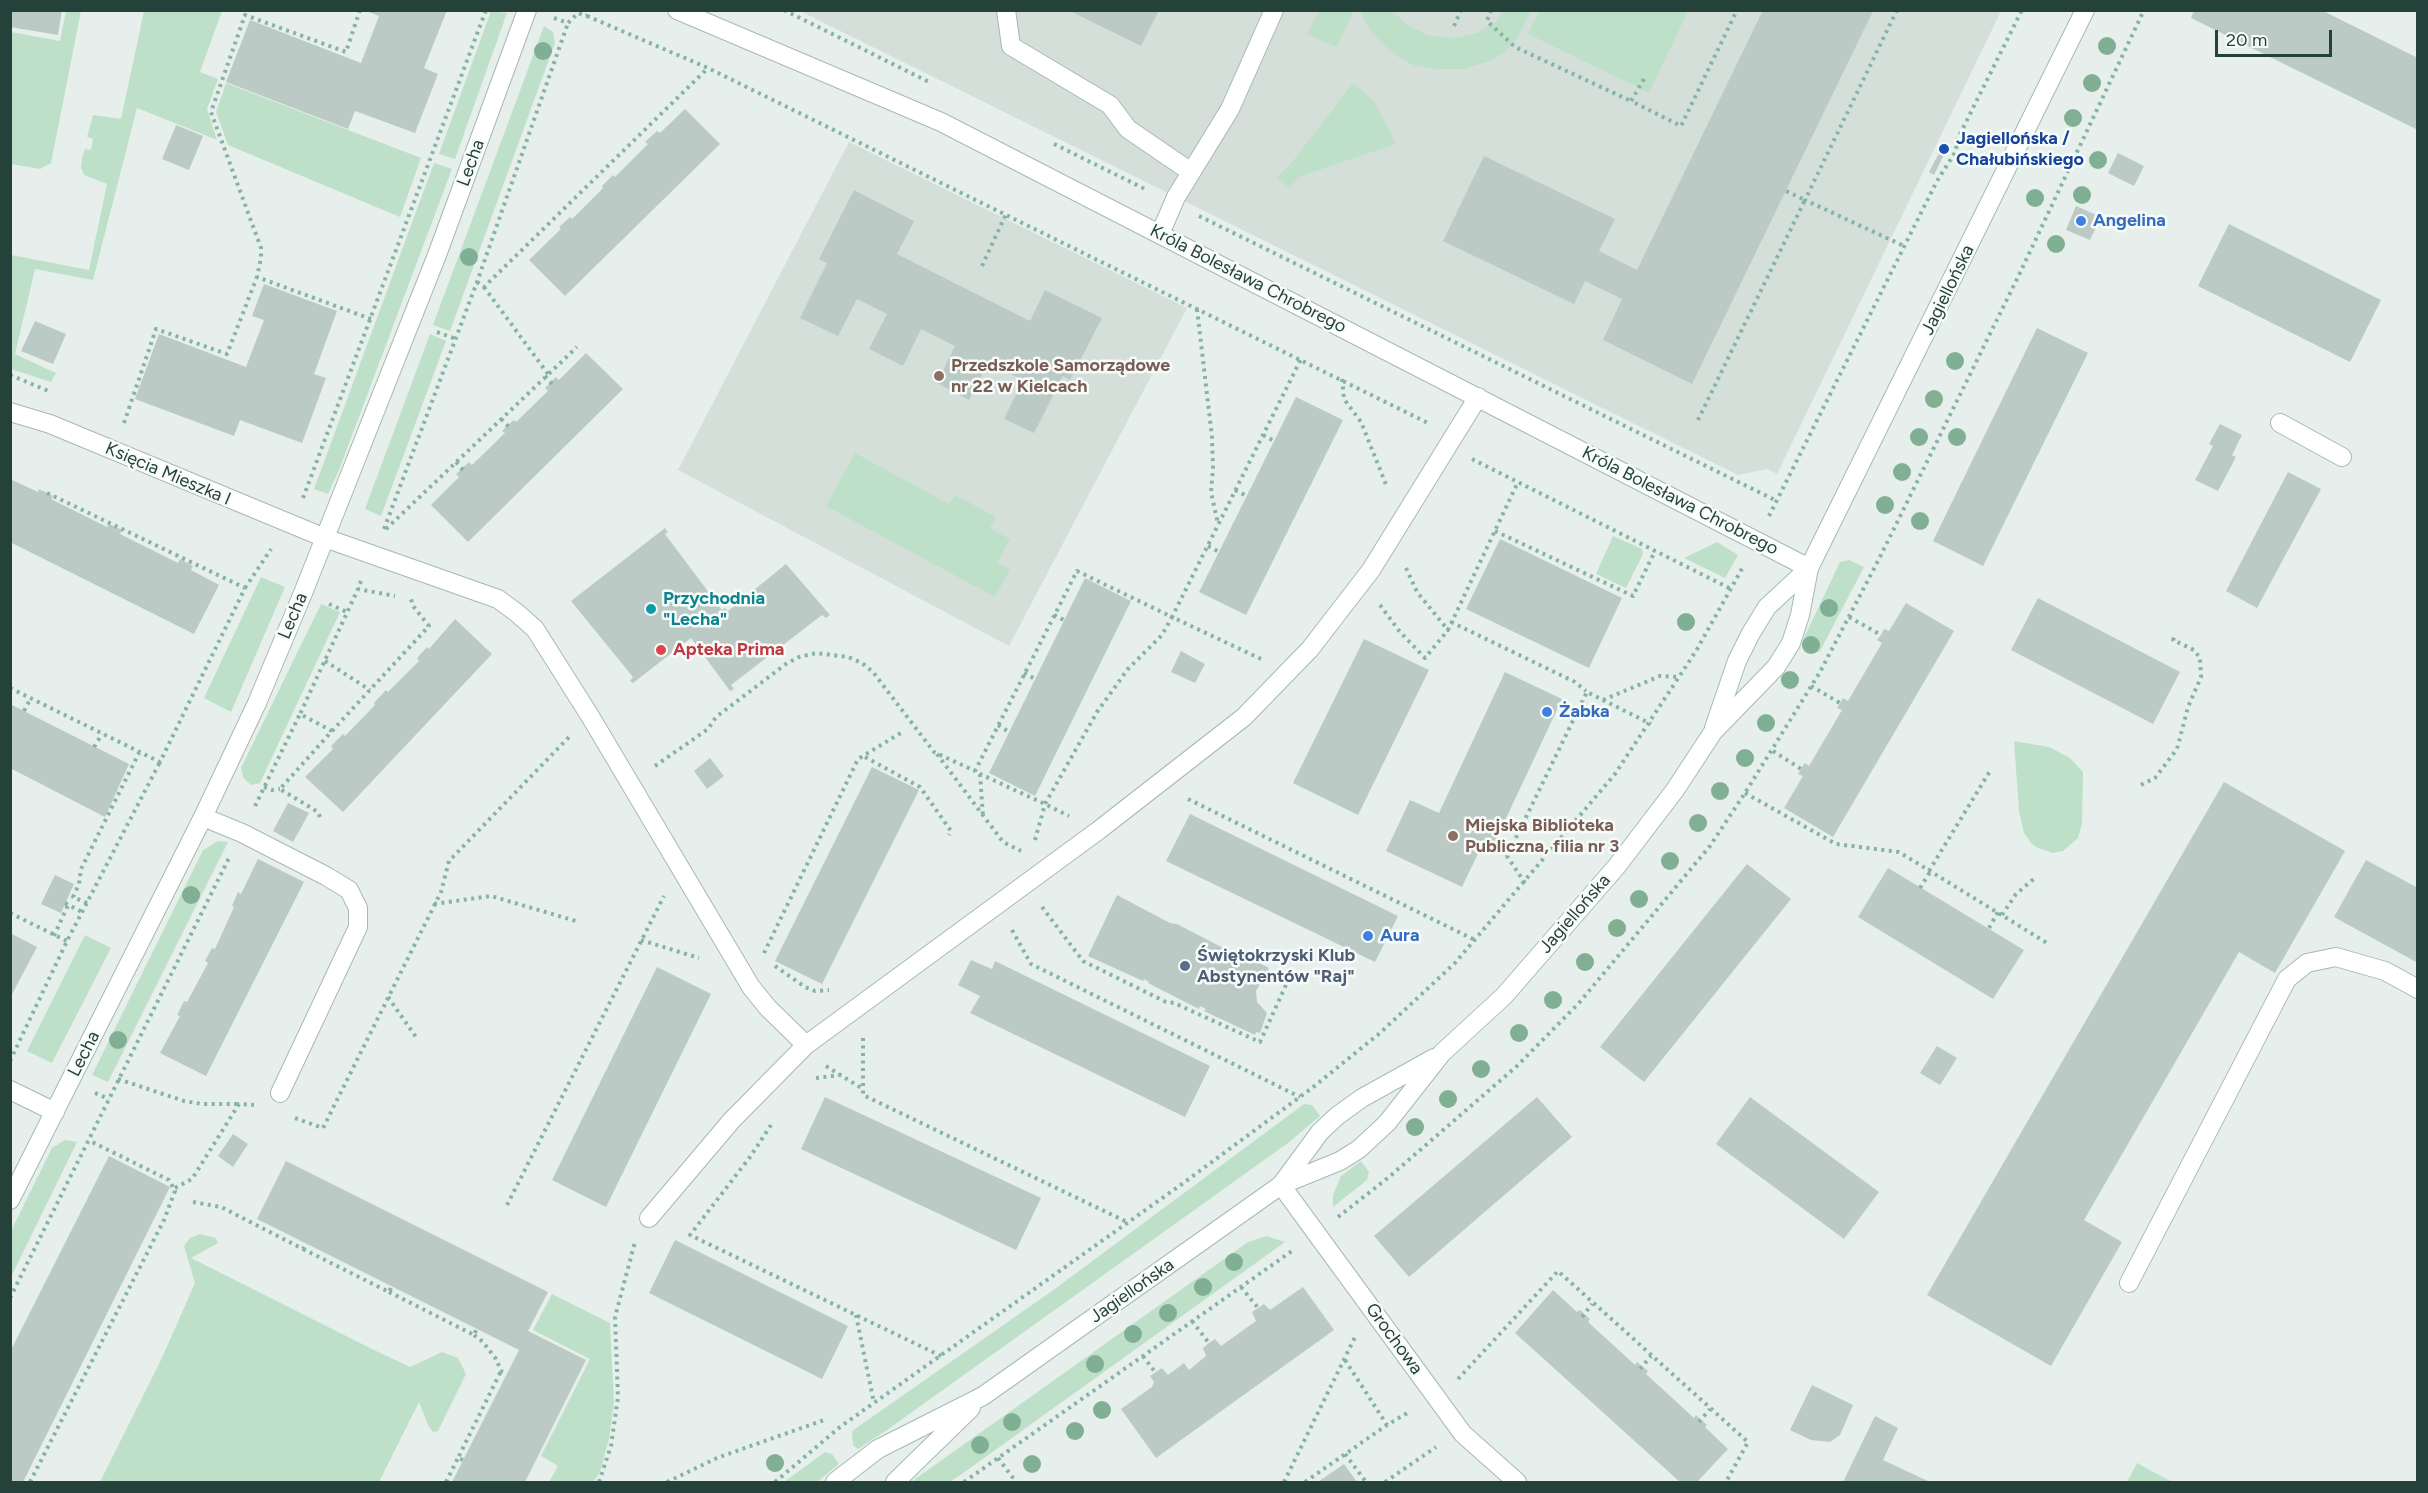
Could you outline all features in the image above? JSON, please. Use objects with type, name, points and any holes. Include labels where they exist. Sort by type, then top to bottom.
[{"type":"street","name":"Lecha","points":[[10,1200],[202,817],[256,703],[325,538],[437,255],[526,10]]},
{"type":"street","name":"Króla Bolesława Chrobrego","points":[[677,10],[941,122],[1809,568]]},
{"type":"street","points":[[1006,10],[1011,46],[1110,105],[1128,129],[1191,172]]},
{"type":"street","points":[[1160,234],[1191,172],[1230,109],[1274,10]]},
{"type":"street","name":"Jagiellońska","points":[[835,1482],[878,1449],[983,1396],[1281,1185],[1340,1161],[1359,1149],[1387,1123],[1442,1053],[1504,996],[1617,866],[1675,790],[1713,732],[1776,667],[1785,652],[1798,625],[1809,568],[2085,10]]},
{"type":"street","points":[[649,1218],[732,1120],[806,1045],[1027,884],[1244,717],[1310,649],[1371,570],[1478,397]]},
{"type":"street","name":"Księcia Mieszka I","points":[[10,412],[50,424],[325,538],[498,599],[517,613],[535,630],[590,716],[751,987],[768,1008],[806,1045]]},
{"type":"street","points":[[2280,423],[2342,457]]},
{"type":"street","name":"Jagiellońska","points":[[1713,732],[1745,643],[1767,607],[1809,568]]},
{"type":"street","points":[[202,817],[242,833],[349,890],[358,908],[358,927],[280,1094]]},
{"type":"street","points":[[2129,1283],[2287,979],[2307,963],[2336,957],[2385,971],[2418,989]]},
{"type":"street","name":"Jagiellońska","points":[[1281,1185],[1320,1132],[1337,1116],[1362,1098],[1442,1053]]},
{"type":"street","points":[[10,1090],[55,1112]]},
{"type":"street","name":"Grochowa","points":[[1281,1185],[1463,1434],[1517,1482]]},
{"type":"street","name":"Jagiellońska","points":[[895,1482],[983,1396]]},
{"type":"path","points":[[122,428],[156,329],[228,354],[256,277],[261,248],[211,112],[246,15],[346,52],[360,10]]},
{"type":"path","points":[[296,499],[305,496],[486,10]]},
{"type":"path","points":[[586,16],[589,10]]},
{"type":"path","points":[[784,10],[932,83]]},
{"type":"path","points":[[1454,26],[1461,10]]},
{"type":"path","points":[[1491,10],[1487,21],[1515,47],[1681,126],[1737,10]]},
{"type":"path","points":[[1698,420],[1897,10]]},
{"type":"path","points":[[1766,523],[1937,181],[1956,151],[1957,140],[2022,10]]},
{"type":"path","points":[[382,537],[477,282],[568,23],[578,13],[708,68],[1427,420],[1448,447],[1731,589]]},
{"type":"path","points":[[548,15],[568,23]]},
{"type":"path","points":[[484,286],[708,68]]},
{"type":"path","points":[[1631,101],[1644,79]]},
{"type":"path","points":[[1047,141],[1777,501]]},
{"type":"path","points":[[1786,191],[1904,246]]},
{"type":"path","points":[[982,266],[1006,214]]},
{"type":"path","points":[[256,277],[371,319]]},
{"type":"path","points":[[477,282],[484,286],[553,385]]},
{"type":"path","points":[[1197,308],[1212,437],[1211,492],[1218,525]]},
{"type":"path","points":[[383,531],[577,347]]},
{"type":"path","points":[[1035,842],[1045,804],[1115,685],[1162,635],[1172,617],[1301,359]]},
{"type":"path","points":[[1342,379],[1344,399],[1361,422],[1385,481],[1396,529]]},
{"type":"path","points":[[501,418],[510,428]]},
{"type":"path","points":[[1263,435],[1274,441]]},
{"type":"path","points":[[456,462],[465,472]]},
{"type":"path","points":[[1372,603],[1381,605],[1400,632],[1425,658],[1448,630],[1518,482]]},
{"type":"path","points":[[1235,490],[1247,496]]},
{"type":"path","points":[[45,492],[245,588]]},
{"type":"path","points":[[1495,531],[1633,597],[1655,550]]},
{"type":"path","points":[[1208,546],[1220,552]]},
{"type":"path","points":[[10,1061],[67,941],[160,762],[245,588],[271,549]]},
{"type":"path","points":[[10,1298],[90,1141],[118,1079],[300,714],[372,555]]},
{"type":"path","points":[[775,1482],[840,1427],[1300,1097],[1380,1033],[1455,963],[1615,774],[1651,724],[1680,677],[1744,564]]},
{"type":"path","points":[[1406,565],[1417,592],[1448,630]]},
{"type":"path","points":[[975,771],[1077,571],[1288,672]]},
{"type":"path","points":[[358,589],[411,599],[420,598]]},
{"type":"path","points":[[280,789],[429,626],[413,606],[411,599]]},
{"type":"path","points":[[1054,615],[1064,620]]},
{"type":"path","points":[[1849,616],[1881,635]]},
{"type":"path","points":[[1451,622],[1575,682],[1587,692],[1651,724]]},
{"type":"path","points":[[2141,785],[2155,778],[2177,749],[2188,707],[2201,677],[2200,658],[2194,650],[2173,640],[2176,634]]},
{"type":"path","points":[[654,767],[708,729],[716,717],[786,664],[799,657],[816,653],[848,657],[862,663],[873,672],[1003,842],[1021,851],[1033,852]]},
{"type":"path","points":[[325,661],[370,690]]},
{"type":"path","points":[[1024,674],[1035,679]]},
{"type":"path","points":[[1603,700],[1660,676],[1680,677]]},
{"type":"path","points":[[1811,686],[1840,703]]},
{"type":"path","points":[[10,688],[160,762]]},
{"type":"path","points":[[1525,882],[1507,856],[1587,692]]},
{"type":"path","points":[[24,711],[31,698]]},
{"type":"path","points":[[300,714],[332,731]]},
{"type":"path","points":[[288,1115],[323,1128],[441,892],[449,861],[590,716]]},
{"type":"path","points":[[998,725],[1010,732]]},
{"type":"path","points":[[761,960],[858,759],[865,757],[904,731]]},
{"type":"path","points":[[94,747],[102,734]]},
{"type":"path","points":[[1773,751],[1801,769]]},
{"type":"path","points":[[87,903],[71,896],[79,884],[81,869],[140,753]]},
{"type":"path","points":[[936,754],[1099,830]]},
{"type":"path","points":[[865,757],[920,787],[951,831],[949,835]]},
{"type":"path","points":[[1920,888],[1990,771]]},
{"type":"path","points":[[980,774],[983,816]]},
{"type":"path","points":[[264,787],[272,790],[280,789],[318,812],[320,817]]},
{"type":"path","points":[[1745,793],[1836,844],[1899,852],[2047,943]]},
{"type":"path","points":[[1180,804],[1194,794]]},
{"type":"path","points":[[1188,799],[1475,940]]},
{"type":"path","points":[[1989,928],[2016,894],[2036,877]]},
{"type":"path","points":[[1027,884],[1083,961],[1166,1002],[1174,1003],[1260,1042],[1291,974]]},
{"type":"path","points":[[507,1205],[640,940],[666,893]]},
{"type":"path","points":[[434,904],[491,896],[576,921]]},
{"type":"path","points":[[54,936],[67,904],[82,912]]},
{"type":"path","points":[[10,913],[67,941]]},
{"type":"path","points":[[1009,925],[1031,964],[1300,1097]]},
{"type":"path","points":[[640,940],[703,959]]},
{"type":"path","points":[[770,963],[815,991],[823,992],[838,985]]},
{"type":"path","points":[[388,997],[418,1040]]},
{"type":"path","points":[[857,1009],[867,1026],[860,1030],[863,1036],[863,1095],[1128,1222]]},
{"type":"path","points":[[10,1043],[17,1046]]},
{"type":"path","points":[[806,1045],[819,1060],[863,1090]]},
{"type":"path","points":[[810,1079],[841,1075]]},
{"type":"path","points":[[118,1079],[184,1101],[202,1104],[258,1105]]},
{"type":"path","points":[[175,1188],[192,1179],[239,1104]]},
{"type":"path","points":[[775,1118],[750,1157],[690,1235],[941,1356]]},
{"type":"path","points":[[30,1482],[173,1200],[175,1188],[169,1180],[90,1141]]},
{"type":"path","points":[[194,1202],[220,1207],[474,1335],[483,1342],[496,1359],[501,1371],[461,1459],[446,1482]]},
{"type":"path","points":[[599,1482],[611,1446],[618,1397],[615,1317],[639,1228],[649,1218]]},
{"type":"path","points":[[303,1249],[306,1244]]},
{"type":"path","points":[[964,1482],[1295,1249]]},
{"type":"path","points":[[1461,1376],[1558,1271],[1748,1442],[1726,1482]]},
{"type":"path","points":[[389,1292],[392,1286]]},
{"type":"path","points":[[1241,1287],[1258,1308]]},
{"type":"path","points":[[1582,1317],[1592,1304]]},
{"type":"path","points":[[856,1315],[874,1403]]},
{"type":"path","points":[[1192,1321],[1209,1343]]},
{"type":"path","points":[[474,1335],[477,1328]]},
{"type":"path","points":[[1284,1482],[1357,1334]]},
{"type":"path","points":[[1143,1356],[1155,1372]]},
{"type":"path","points":[[1640,1369],[1651,1356]]},
{"type":"path","points":[[1344,1359],[1386,1425]]},
{"type":"path","points":[[501,1371],[507,1373]]},
{"type":"path","points":[[1305,1482],[1386,1425],[1414,1409]]},
{"type":"path","points":[[1699,1422],[1710,1409]]},
{"type":"path","points":[[667,1482],[717,1458],[824,1420]]},
{"type":"path","points":[[1385,1482],[1440,1445]]},
{"type":"path","points":[[1345,1454],[1366,1482]]},
{"type":"path","points":[[998,1458],[1016,1482]]},
{"type":"shaded area","points":[[800,11],[2001,11],[1777,474],[1767,469],[1738,475]]},
{"type":"shaded area","name":"Przedszkole Samorządowe nr 22 w Kielcach","points":[[849,142],[1187,308],[1009,646],[678,470]]},
{"type":"green space","points":[[1539,10],[1688,11],[1649,93],[1528,34]]},
{"type":"green space","points":[[66,11],[81,11],[51,163],[40,169],[11,164],[11,32],[60,41]]},
{"type":"green space","points":[[144,11],[222,11],[200,72],[218,79],[207,109],[217,140],[137,108],[93,280],[35,269],[15,354],[56,373],[51,382],[11,369],[11,255],[89,270],[107,184],[84,175],[81,167],[82,158],[85,149],[91,150],[93,139],[87,137],[93,115],[121,119]]},
{"type":"green space","points":[[491,11],[507,13],[455,159],[439,154]]},
{"type":"green space","points":[[1319,11],[1354,11],[1336,47],[1307,34]]},
{"type":"green space","points":[[1360,11],[1393,11],[1406,24],[1427,35],[1454,38],[1477,33],[1496,22],[1502,11],[1531,11],[1518,37],[1505,52],[1490,61],[1464,69],[1435,69],[1413,65],[1393,54],[1370,31]]},
{"type":"green space","points":[[544,26],[553,32],[555,43],[450,331],[433,325]]},
{"type":"green space","points":[[226,83],[421,158],[400,217],[228,145],[216,112]]},
{"type":"green space","points":[[1353,83],[1374,101],[1396,144],[1301,176],[1289,188],[1277,177],[1290,165]]},
{"type":"green space","points":[[434,163],[452,169],[328,494],[314,489]]},
{"type":"green space","points":[[430,334],[446,341],[381,516],[365,509]]},
{"type":"green space","points":[[855,453],[949,504],[955,495],[996,517],[990,528],[1010,539],[997,563],[1010,569],[995,597],[826,506]]},
{"type":"green space","points":[[1613,536],[1642,549],[1643,554],[1626,588],[1596,574]]},
{"type":"green space","points":[[1717,542],[1738,555],[1725,578],[1684,558]]},
{"type":"green space","points":[[1849,560],[1864,567],[1820,651],[1815,653],[1803,648],[1802,642],[1840,562]]},
{"type":"green space","points":[[261,577],[285,587],[231,712],[204,698]]},
{"type":"green space","points":[[321,604],[340,612],[260,783],[251,785],[243,777],[241,768]]},
{"type":"green space","points":[[2014,741],[2049,747],[2070,758],[2083,772],[2082,824],[2078,838],[2063,851],[2053,853],[2038,848],[2024,833],[2019,811]]},
{"type":"green space","points":[[218,841],[228,842],[108,1082],[92,1075],[203,850]]},
{"type":"green space","points":[[85,935],[111,948],[52,1063],[27,1051]]},
{"type":"green space","points":[[1304,1104],[1312,1105],[1320,1116],[1288,1143],[887,1430],[858,1449],[853,1445],[852,1431],[1052,1291]]},
{"type":"green space","points":[[65,1140],[77,1142],[11,1277],[11,1231],[52,1148]]},
{"type":"green space","points":[[1361,1161],[1369,1172],[1367,1180],[1333,1207],[1333,1195],[1341,1176]]},
{"type":"green space","points":[[200,1234],[216,1238],[218,1243],[191,1258],[372,1349],[410,1367],[442,1352],[458,1358],[466,1374],[438,1431],[433,1432],[428,1425],[419,1402],[379,1482],[100,1482],[161,1360],[195,1283],[184,1246],[190,1238]]},
{"type":"green space","points":[[1267,1236],[1285,1242],[959,1476],[949,1482],[911,1482],[1248,1242]]},
{"type":"green space","points":[[552,1294],[610,1323],[614,1402],[609,1439],[600,1472],[593,1482],[549,1482],[558,1466],[541,1456],[590,1359],[533,1330]]},
{"type":"green space","points":[[825,1452],[832,1454],[839,1464],[817,1482],[784,1482]]},
{"type":"green space","points":[[2137,1463],[2172,1482],[2127,1482]]},
{"type":"building","points":[[10,10],[62,10],[58,35],[10,27]]},
{"type":"building","points":[[364,10],[447,10],[424,68],[438,74],[415,133],[355,111],[348,129],[226,82],[250,20],[361,63],[379,16]]},
{"type":"building","points":[[1068,10],[1159,10],[1141,46]]},
{"type":"building","points":[[1763,10],[1873,11],[1692,384],[1603,340],[1622,299],[1585,281],[1574,304],[1443,241],[1484,156],[1615,219],[1599,251],[1637,270]]},
{"type":"building","points":[[2194,10],[2321,10],[2418,58],[2418,130],[2191,18]]},
{"type":"building","points":[[685,109],[720,144],[565,296],[529,260],[561,229],[559,227],[570,217],[572,219],[613,175],[615,177],[648,144],[645,142],[657,131],[660,133]]},
{"type":"building","points":[[176,125],[203,136],[189,170],[162,159]]},
{"type":"building","points":[[1945,142],[1949,144],[1934,175],[1929,172]]},
{"type":"building","points":[[2118,153],[2144,166],[2134,186],[2108,173]]},
{"type":"building","points":[[854,190],[914,221],[897,254],[1030,321],[1045,290],[1102,318],[1070,380],[1063,376],[1034,433],[1004,419],[1023,380],[988,363],[969,400],[937,383],[955,346],[921,329],[903,366],[869,349],[887,314],[857,299],[838,336],[800,318],[827,263],[819,259]]},
{"type":"building","points":[[2076,206],[2101,217],[2090,240],[2066,230]]},
{"type":"building","points":[[2229,224],[2381,300],[2350,362],[2198,286]]},
{"type":"building","points":[[264,284],[337,311],[314,374],[326,378],[302,443],[240,420],[234,436],[135,399],[159,334],[246,367],[264,320],[252,316]]},
{"type":"building","points":[[35,321],[66,334],[53,364],[21,351]]},
{"type":"building","points":[[2037,328],[2088,353],[1983,566],[1933,541]]},
{"type":"building","points":[[586,353],[623,389],[468,542],[431,505],[459,477],[456,474],[469,462],[472,465],[505,433],[502,431],[508,425],[514,420],[516,422],[548,391],[545,388],[556,377],[559,380]]},
{"type":"building","points":[[1296,397],[1343,420],[1246,615],[1199,592]]},
{"type":"building","points":[[2220,424],[2242,435],[2232,455],[2236,457],[2218,491],[2195,480],[2213,446],[2209,444]]},
{"type":"building","points":[[2288,472],[2321,489],[2257,608],[2226,591]]},
{"type":"building","points":[[10,479],[38,492],[39,489],[53,496],[51,499],[107,527],[109,524],[122,530],[120,534],[178,563],[180,559],[193,566],[191,570],[219,585],[194,634],[10,542]]},
{"type":"building","name":"Przychodnia \"Lecha\"","points":[[665,528],[668,532],[665,534],[722,610],[725,608],[728,611],[786,564],[830,615],[826,618],[822,615],[731,685],[734,689],[730,691],[691,638],[633,683],[630,681],[633,677],[571,601]]},
{"type":"building","points":[[1500,539],[1622,598],[1589,668],[1466,609]]},
{"type":"building","points":[[1085,578],[1131,601],[1035,796],[989,773]]},
{"type":"building","points":[[2038,598],[2180,672],[2153,724],[2011,650]]},
{"type":"building","points":[[1906,603],[1954,631],[1833,837],[1784,808],[1803,776],[1798,774],[1805,763],[1809,766],[1842,710],[1837,708],[1843,698],[1848,701],[1882,643],[1877,640],[1884,629],[1889,631]]},
{"type":"building","points":[[455,619],[492,654],[343,812],[305,777],[333,749],[331,746],[343,734],[345,736],[375,705],[374,703],[386,690],[388,692],[419,661],[417,658],[427,647],[429,649]]},
{"type":"building","points":[[1364,639],[1429,670],[1358,815],[1293,783]]},
{"type":"building","points":[[1181,651],[1205,664],[1195,683],[1171,672]]},
{"type":"building","points":[[1505,672],[1562,699],[1494,844],[1485,839],[1462,887],[1386,851],[1410,800],[1439,813]]},
{"type":"building","points":[[10,704],[129,764],[105,817],[10,768]]},
{"type":"building","points":[[710,758],[724,776],[707,789],[694,771]]},
{"type":"building","points":[[872,767],[919,790],[822,984],[775,961]]},
{"type":"building","points":[[2224,782],[2345,851],[2275,973],[2239,952],[2084,1220],[2122,1242],[2051,1366],[1927,1295]]},
{"type":"building","points":[[288,803],[309,813],[293,842],[273,831]]},
{"type":"building","points":[[1190,814],[1398,916],[1375,962],[1166,861]]},
{"type":"building","points":[[258,859],[304,882],[206,1076],[160,1053],[180,1016],[177,1015],[184,1001],[187,1002],[208,963],[205,961],[212,948],[215,949],[234,907],[232,906],[238,892],[241,894]]},
{"type":"building","points":[[2366,860],[2418,888],[2418,963],[2334,917]]},
{"type":"building","points":[[1747,864],[1791,899],[1644,1082],[1600,1047]]},
{"type":"building","points":[[1888,868],[2024,950],[1993,999],[1858,917]]},
{"type":"building","points":[[55,875],[74,884],[61,913],[41,904]]},
{"type":"building","points":[[1117,895],[1170,923],[1177,924],[1233,953],[1233,950],[1269,968],[1256,991],[1257,1002],[1267,1013],[1260,1033],[1256,1032],[1255,1035],[1204,1011],[1206,1009],[1200,1006],[1199,1009],[1144,979],[1143,981],[1088,956]]},
{"type":"building","points":[[10,933],[37,947],[10,998]]},
{"type":"building","points":[[971,960],[992,969],[995,961],[1210,1066],[1185,1117],[970,1013],[980,996],[958,985]]},
{"type":"building","points":[[657,967],[711,994],[606,1207],[552,1180]]},
{"type":"building","points":[[1937,1046],[1957,1058],[1940,1085],[1920,1073]]},
{"type":"building","points":[[825,1097],[1041,1198],[1016,1250],[801,1149]]},
{"type":"building","points":[[1537,1097],[1572,1137],[1409,1277],[1374,1236]]},
{"type":"building","points":[[1750,1097],[1879,1192],[1844,1239],[1716,1144]]},
{"type":"building","points":[[233,1134],[248,1144],[233,1167],[218,1156]]},
{"type":"building","points":[[109,1156],[170,1187],[23,1482],[10,1482],[10,1352]]},
{"type":"building","points":[[286,1161],[548,1292],[528,1331],[586,1360],[525,1482],[452,1482],[519,1350],[257,1219]]},
{"type":"building","points":[[675,1240],[848,1326],[822,1379],[649,1293]]},
{"type":"building","points":[[1303,1287],[1334,1330],[1156,1458],[1121,1409],[1152,1387],[1154,1382],[1150,1376],[1162,1368],[1168,1375],[1184,1363],[1189,1370],[1206,1356],[1203,1348],[1209,1343],[1215,1339],[1221,1346],[1256,1321],[1252,1312],[1264,1304],[1270,1310]]},
{"type":"building","points":[[1553,1290],[1577,1312],[1580,1310],[1590,1319],[1588,1322],[1635,1365],[1637,1362],[1648,1371],[1646,1374],[1694,1418],[1696,1415],[1707,1425],[1705,1427],[1728,1449],[1697,1482],[1680,1482],[1515,1333]]},
{"type":"building","points":[[1812,1385],[1853,1405],[1840,1435],[1830,1442],[1811,1440],[1790,1430]]},
{"type":"building","points":[[1875,1416],[1898,1428],[1883,1460],[1930,1482],[1843,1482]]},
{"type":"building","points":[[1344,1464],[1357,1482],[1318,1482]]},
{"type":"place","name":"Jagiellońska / Chałubińskiego","points":[[1944,149]]},
{"type":"place","name":"Angelina","points":[[2081,221]]},
{"type":"place","name":"Przedszkole Samorządowe nr 22 w Kielcach","points":[[939,376]]},
{"type":"place","name":"Przychodnia \"Lecha\"","points":[[651,609]]},
{"type":"place","name":"Apteka Prima","points":[[661,650]]},
{"type":"place","name":"Żabka","points":[[1547,712]]},
{"type":"place","name":"Miejska Biblioteka Publiczna, filia nr 3","points":[[1453,836]]},
{"type":"place","name":"Aura","points":[[1368,936]]},
{"type":"place","name":"Świętokrzyski Klub Abstynentów \"Raj\"","points":[[1185,966]]}]
